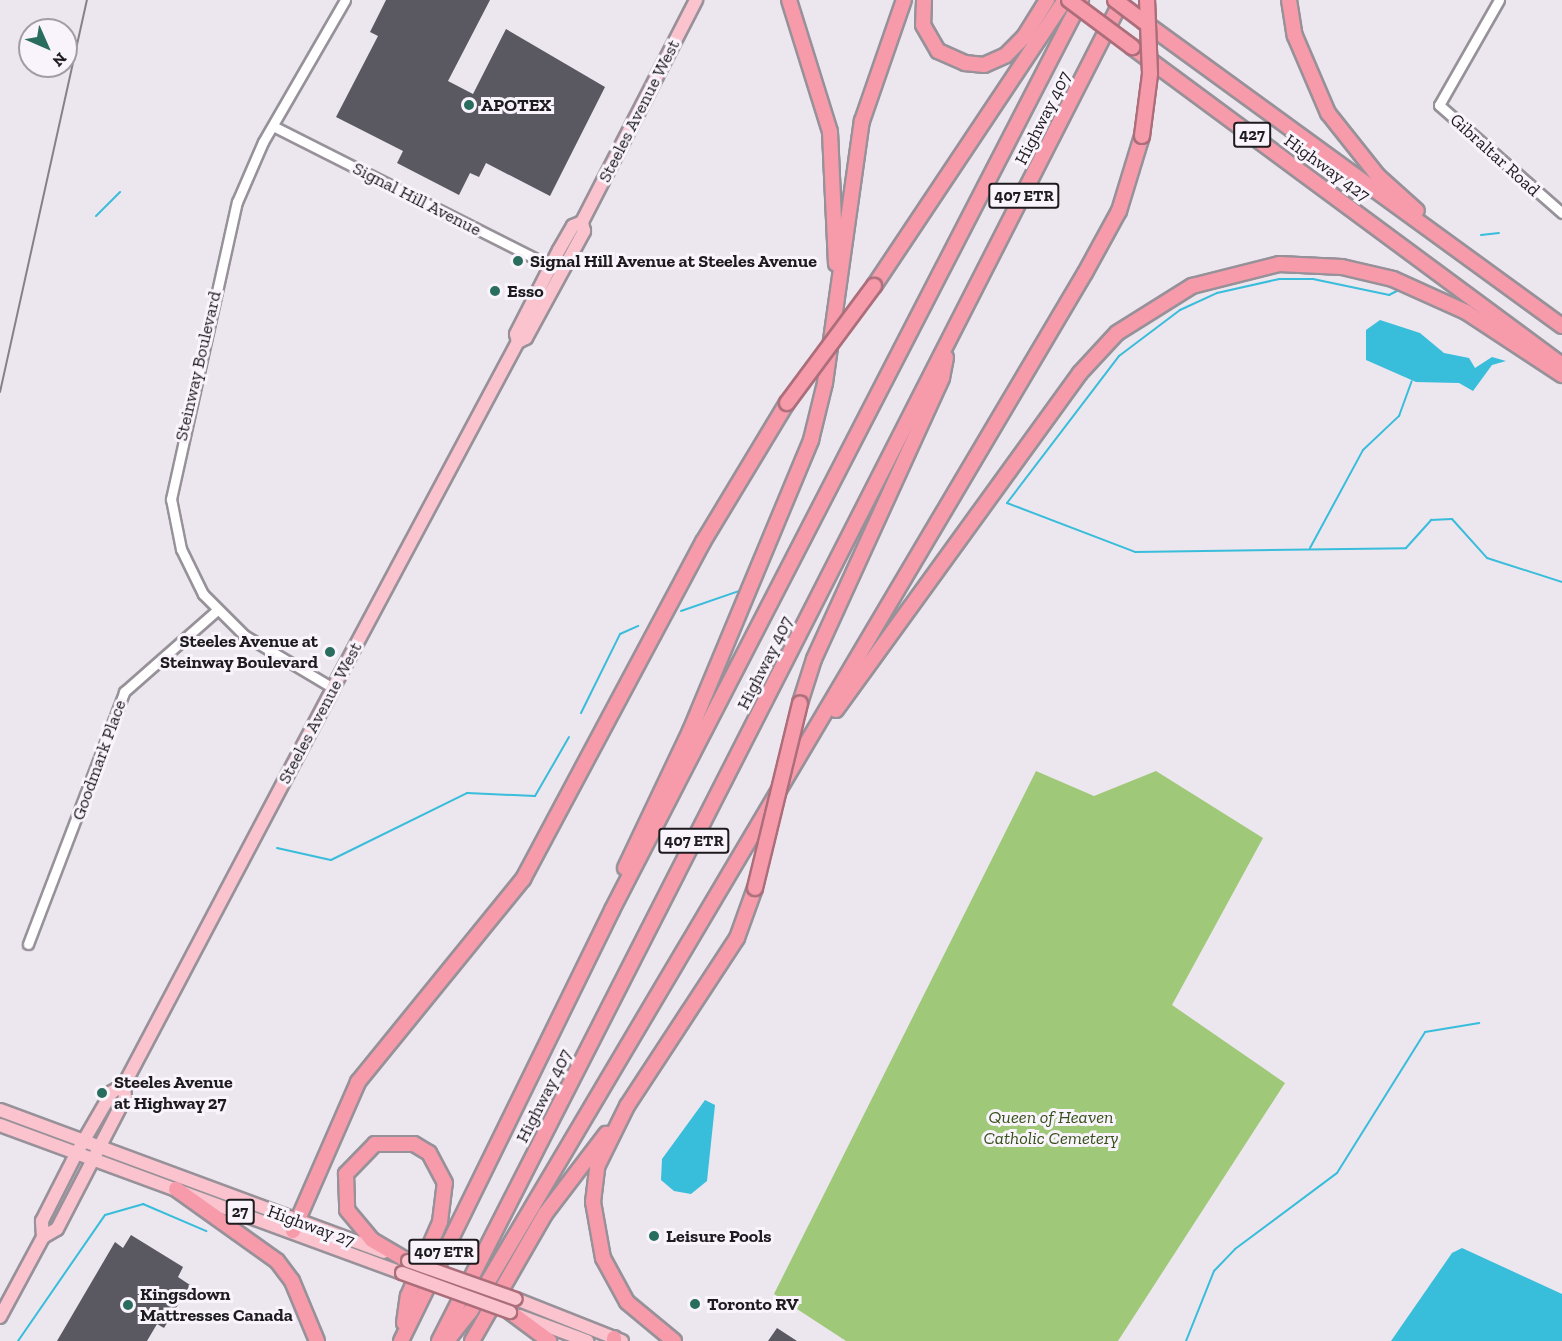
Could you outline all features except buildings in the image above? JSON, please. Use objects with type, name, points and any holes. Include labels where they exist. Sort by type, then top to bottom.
[{"type":"highway","points":[[789,0],[830,132],[838,296]]},
{"type":"highway","points":[[612,910],[621,876],[690,731],[811,440],[838,296],[862,121],[904,0]]},
{"type":"highway","points":[[924,0],[923,25],[938,51],[964,63],[984,65],[1006,55],[1024,37],[1047,0]]},
{"type":"highway","points":[[295,1226],[358,1082],[523,879],[703,542],[787,403],[874,286],[1067,0]]},
{"type":"highway","name":"Highway 427","points":[[1067,0],[1562,365]]},
{"type":"highway","name":"Highway 407","points":[[402,1340],[612,910],[1080,0]]},
{"type":"highway","name":"Highway 427","points":[[1115,0],[1562,327]]},
{"type":"highway","name":"Highway 407","points":[[439,1341],[950,342],[1122,0]]},
{"type":"highway","points":[[447,1341],[470,1312],[1091,263],[1119,211],[1143,136],[1150,74],[1147,0]]},
{"type":"highway","points":[[1289,0],[1295,36],[1328,113],[1378,176],[1477,264]]},
{"type":"highway","points":[[807,743],[1080,373],[1117,333],[1191,286],[1279,264],[1342,267],[1393,279],[1466,312],[1562,375]]},
{"type":"highway","points":[[472,1341],[545,1214],[627,1106],[737,938],[755,888],[800,703],[814,660],[942,378],[950,342]]},
{"type":"highway","points":[[627,1106],[597,1167],[596,1230],[603,1258],[627,1302],[674,1341]]},
{"type":"highway","points":[[402,1340],[408,1296],[440,1222],[445,1183],[429,1153],[414,1144],[375,1144],[346,1174],[347,1210],[372,1240],[405,1267]]},
{"type":"highway","points":[[176,1189],[254,1240],[277,1261],[292,1281],[318,1341]]},
{"type":"highway","points":[[513,1306],[549,1341]]},
{"type":"main road","name":"Steeles Avenue West","points":[[43,1238],[42,1221],[76,1154],[112,1092],[124,1085],[518,342],[516,334],[556,269],[573,226],[582,222],[696,0]]},
{"type":"main road","name":"Steeles Avenue West","points":[[0,1317],[43,1238],[57,1228],[125,1098],[124,1085]]},
{"type":"main road","name":"Highway 27","points":[[0,1110],[99,1146],[295,1226],[513,1306],[617,1340]]},
{"type":"main road","name":"Highway 27","points":[[0,1125],[176,1189],[295,1226]]},
{"type":"main road","name":"Highway 27","points":[[513,1306],[587,1341]]},
{"type":"street","name":"Steinway Boulevard","points":[[333,688],[257,644],[217,610],[181,549],[173,478],[228,230],[273,126],[345,0]]},
{"type":"street","name":"Gibraltar Road","points":[[1499,0],[1439,105],[1562,213]]},
{"type":"street","name":"Signal Hill Avenue","points":[[273,126],[556,269]]},
{"type":"street","name":"Goodmark Place","points":[[28,944],[124,692],[217,610]]},
{"type":"green space","name":"Queen of Heaven Catholic Cemetery","points":[[1036,771],[1094,796],[1156,771],[1263,838],[1172,1005],[1285,1083],[1118,1341],[846,1341],[774,1294]]},
{"type":"water","points":[[1380,320],[1420,333],[1444,353],[1469,358],[1475,368],[1492,357],[1506,361],[1492,365],[1473,391],[1459,383],[1416,382],[1366,360],[1366,330]]},
{"type":"water","points":[[705,1100],[715,1105],[707,1181],[691,1194],[674,1191],[661,1180],[662,1159]]},
{"type":"water","points":[[1462,1248],[1562,1294],[1562,1341],[1391,1341],[1452,1253]]},
{"type":"waterway","points":[[96,216],[120,192]]},
{"type":"waterway","points":[[1481,235],[1499,233]]},
{"type":"waterway","points":[[1007,503],[1119,356],[1180,310],[1217,293],[1279,279],[1313,279],[1389,295],[1399,290]]},
{"type":"waterway","points":[[1310,548],[1363,450],[1399,416],[1412,381]]},
{"type":"waterway","points":[[1007,503],[1135,552],[1406,548],[1431,520],[1452,519],[1487,558],[1562,582]]},
{"type":"waterway","points":[[681,611],[739,591]]},
{"type":"waterway","points":[[581,713],[620,634],[638,626]]},
{"type":"waterway","points":[[277,848],[331,860],[467,793],[535,796],[569,737]]},
{"type":"waterway","points":[[1186,1341],[1214,1271],[1235,1249],[1337,1173],[1425,1032],[1479,1023]]},
{"type":"waterway","points":[[18,1341],[105,1215],[143,1204],[206,1231]]},
{"type":"railway","points":[[0,392],[87,0]]},
{"type":"place","name":"APOTEX","points":[[469,105]]},
{"type":"place","name":"Signal Hill Avenue at Steeles Avenue","points":[[518,261]]},
{"type":"place","name":"Esso","points":[[495,291]]},
{"type":"place","name":"Steeles Avenue at Steinway Boulevard","points":[[330,652]]},
{"type":"place","name":"Steeles Avenue at Highway 27","points":[[102,1093]]},
{"type":"place","name":"Leisure Pools","points":[[654,1236]]},
{"type":"place","name":"Toronto RV","points":[[695,1304]]},
{"type":"place","name":"Kingsdown Mattresses Canada","points":[[128,1305]]}]
